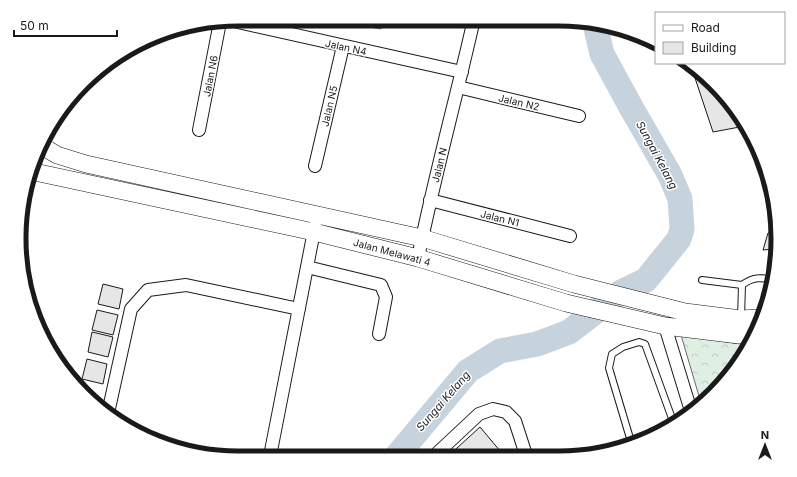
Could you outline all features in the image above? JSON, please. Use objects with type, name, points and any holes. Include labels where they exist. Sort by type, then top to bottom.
[{"type":"street","name":"Jalan N4","points":[[255,26],[462,72]]},
{"type":"street","name":"Jalan N","points":[[418,258],[430,200],[472,26]]},
{"type":"street","name":"Jalan N6","points":[[199,130],[219,27]]},
{"type":"street","name":"Jalan N5","points":[[315,166],[343,46]]},
{"type":"street","name":"Jalan N2","points":[[458,87],[579,116]]},
{"type":"street","name":"Jalan Melawati 4","points":[[46,149],[57,155],[86,164],[422,238],[622,297],[685,312],[741,319],[756,318]]},
{"type":"street","name":"Jalan Melawati 4","points":[[36,172],[314,232],[418,258],[566,303],[665,326],[748,335]]},
{"type":"street","name":"Jalan N1","points":[[430,200],[570,236]]},
{"type":"street","points":[[271,450],[317,215]]},
{"type":"street","points":[[307,267],[381,284],[386,297],[379,334]]},
{"type":"street","points":[[109,407],[131,309],[148,290],[186,285],[299,309]]},
{"type":"street","points":[[665,326],[689,406]]},
{"type":"street","points":[[439,451],[479,414],[493,409],[506,412],[515,421],[525,451]]},
{"type":"lane","points":[[702,280],[742,285],[752,278],[767,278]]},
{"type":"lane","points":[[741,319],[742,285]]},
{"type":"lane","points":[[630,439],[609,368],[612,354],[623,346],[639,342],[645,344],[672,418]]},
{"type":"green space","points":[[364,26],[382,26],[381,29]]},
{"type":"green space","points":[[681,335],[743,344],[718,379],[699,398]]},
{"type":"building","points":[[694,75],[718,98],[740,127],[713,132]]},
{"type":"building","points":[[771,232],[771,249],[763,250],[768,233]]},
{"type":"building","points":[[103,284],[123,289],[119,309],[98,304]]},
{"type":"building","points":[[97,310],[118,315],[113,335],[92,330]]},
{"type":"building","points":[[92,332],[113,337],[108,357],[88,352]]},
{"type":"building","points":[[87,359],[107,364],[103,384],[82,379]]},
{"type":"building","points":[[480,427],[500,451],[454,451]]},
{"type":"waterway","name":"Sungai Kelang","points":[[401,451],[468,371],[500,351],[537,344],[569,332],[621,292],[646,280],[679,239],[682,229],[680,199],[670,175],[602,54],[596,29]]}]
